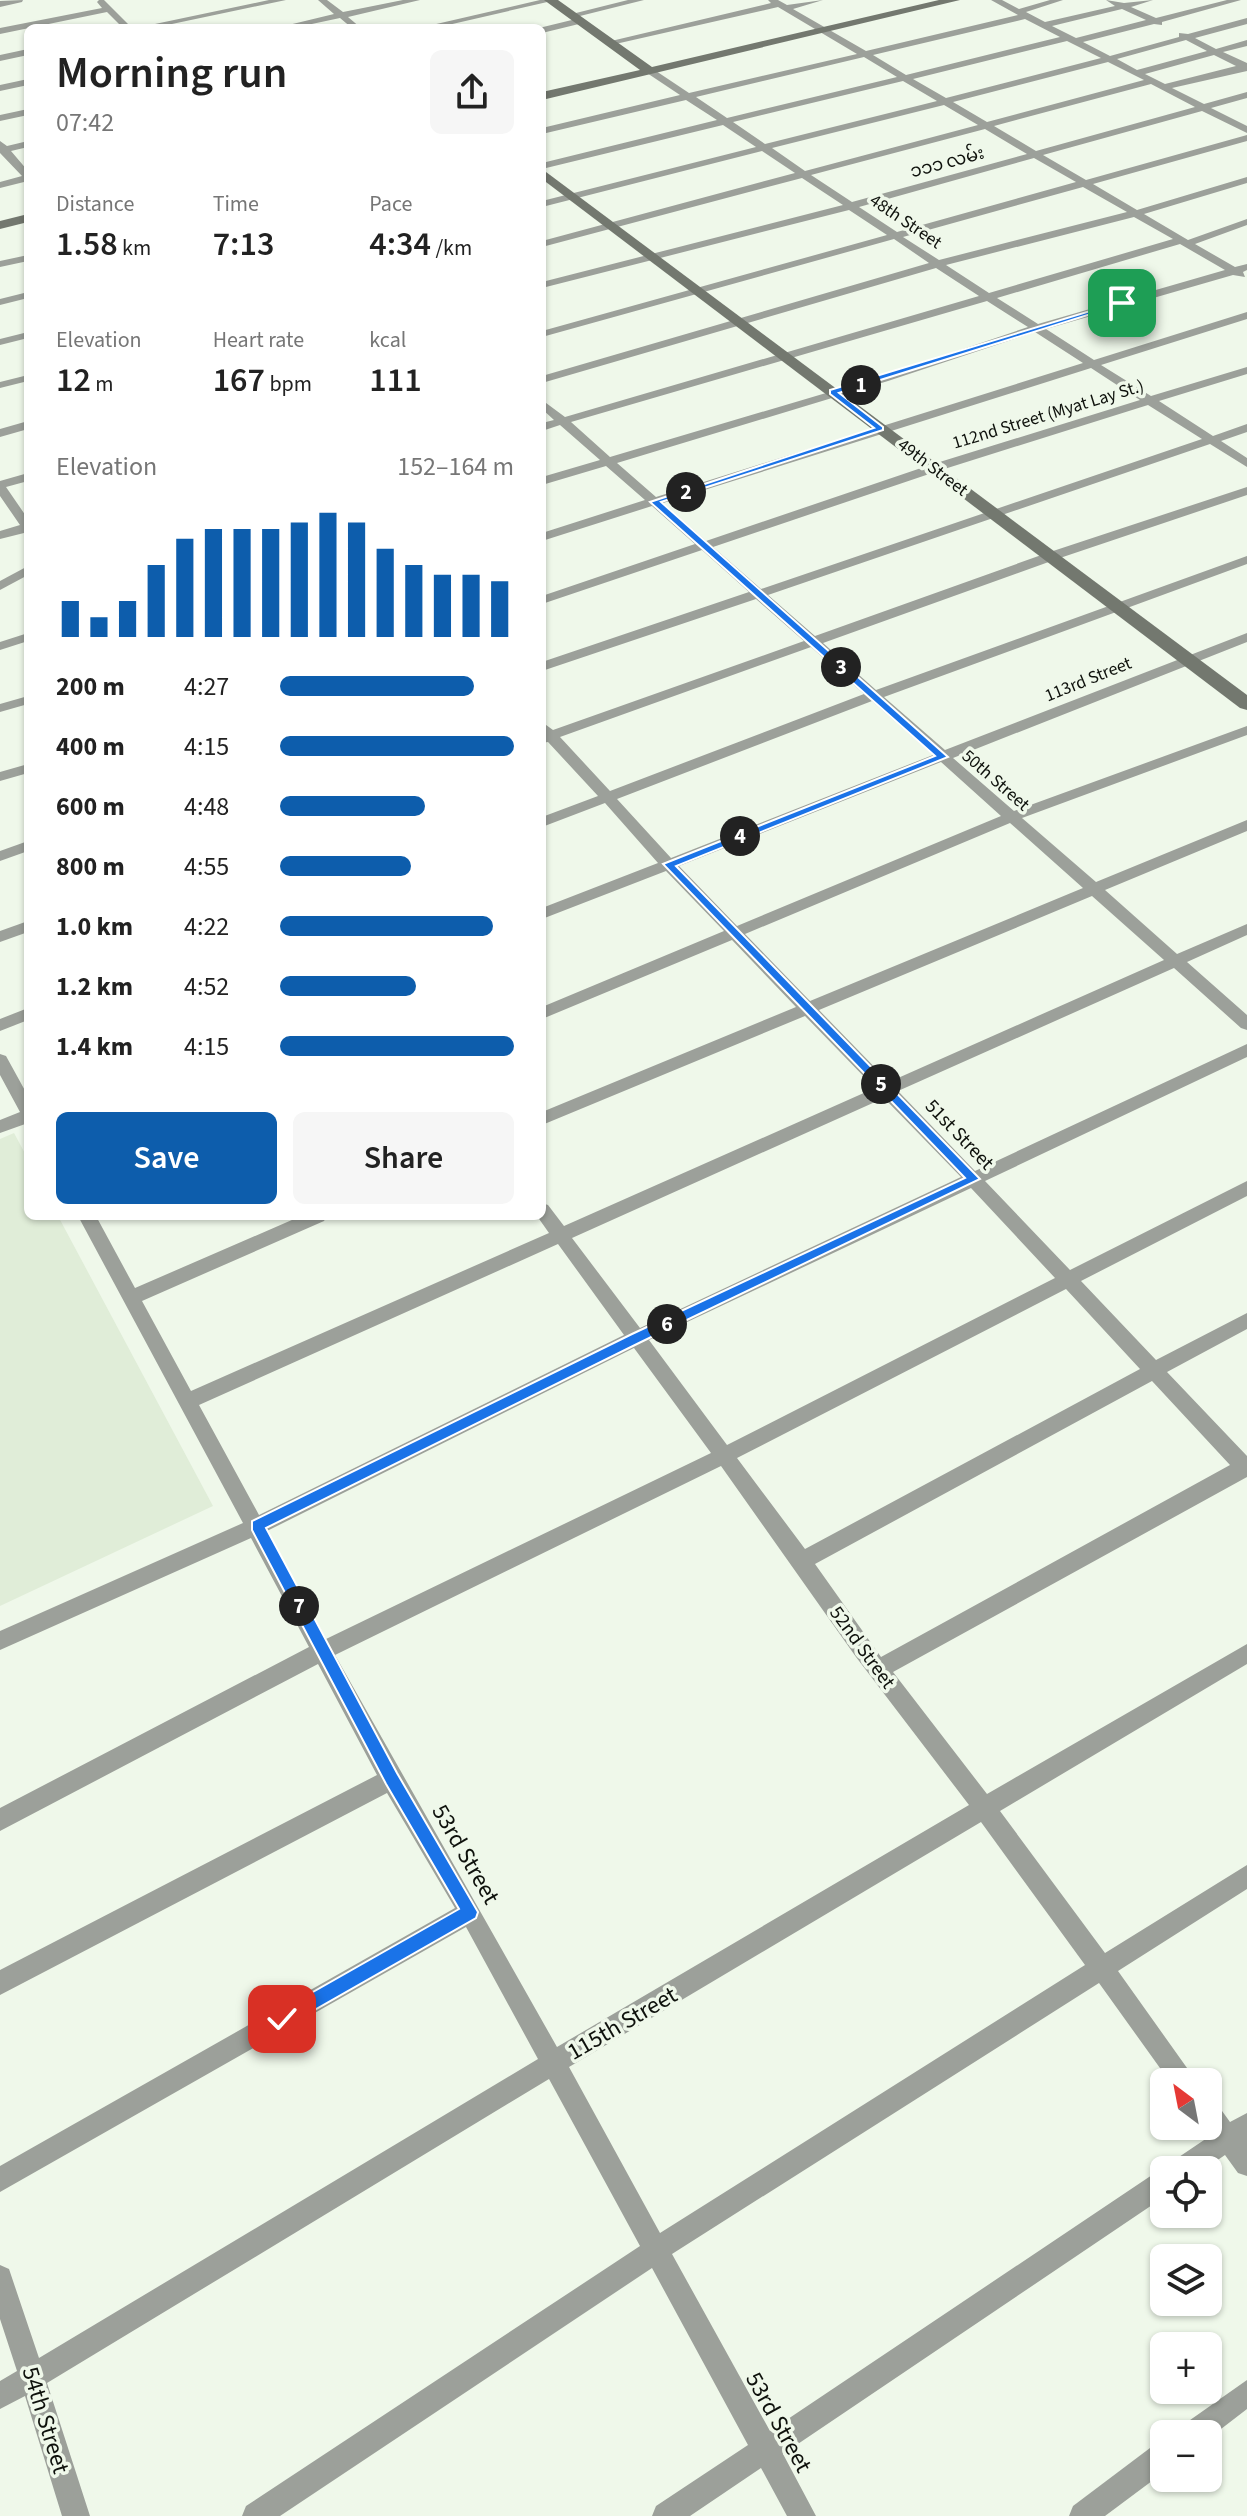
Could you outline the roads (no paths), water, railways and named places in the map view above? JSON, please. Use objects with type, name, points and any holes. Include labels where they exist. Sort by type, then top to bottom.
[{"type":"main road","name":"48th Street","points":[[551,0],[650,71]]},
{"type":"main road","points":[[546,95],[954,0]]},
{"type":"main road","name":"49th Street","points":[[546,176],[1190,658],[1247,704]]},
{"type":"main road","points":[[0,225],[24,219]]},
{"type":"street","points":[[0,4],[19,0]]},
{"type":"street","points":[[99,0],[124,24]]},
{"type":"street","points":[[160,24],[282,0]]},
{"type":"street","points":[[322,0],[352,24]]},
{"type":"street","points":[[298,24],[416,0]]},
{"type":"street","points":[[441,24],[551,0]]},
{"type":"street","points":[[546,29],[640,0]]},
{"type":"street","points":[[611,42],[779,4],[819,0]]},
{"type":"street","points":[[995,0],[1245,128]]},
{"type":"street","points":[[1017,12],[1059,0]]},
{"type":"street","points":[[1110,0],[1246,67]]},
{"type":"street","points":[[1044,25],[1149,0]]},
{"type":"street","points":[[546,165],[1229,1],[1247,12]]},
{"type":"street","points":[[779,4],[1247,278]]},
{"type":"street","points":[[35,24],[109,9]]},
{"type":"street","points":[[546,130],[1027,16]]},
{"type":"street","points":[[546,203],[1247,21]]},
{"type":"street","points":[[0,31],[24,26]]},
{"type":"street","points":[[1136,73],[1247,43]]},
{"type":"street","points":[[0,58],[24,53]]},
{"type":"street","points":[[1163,87],[1246,67]]},
{"type":"street","name":"48th Street","points":[[650,71],[937,264],[1247,463]]},
{"type":"street","points":[[546,243],[1152,81]]},
{"type":"street","points":[[0,88],[24,83]]},
{"type":"street","name":"၁၁၁ လမ်း","points":[[546,284],[851,206],[1247,95]]},
{"type":"street","points":[[0,118],[24,113]]},
{"type":"street","points":[[546,333],[895,235],[1089,185],[1247,138]]},
{"type":"street","points":[[1,148],[24,145]]},
{"type":"street","points":[[1,148],[24,174]]},
{"type":"street","points":[[0,185],[24,179]]},
{"type":"street","points":[[546,379],[937,264],[1137,213],[1247,180]]},
{"type":"street","points":[[546,426],[1247,222]]},
{"type":"street","points":[[0,264],[24,259]]},
{"type":"street","points":[[546,480],[1247,267]]},
{"type":"street","points":[[0,302],[24,296]]},
{"type":"street","points":[[546,536],[1089,362],[1247,315]]},
{"type":"street","points":[[0,342],[24,336]]},
{"type":"street","name":"112nd Street (Myat Lay St.)","points":[[546,599],[934,468],[1247,370]]},
{"type":"street","points":[[0,385],[24,379]]},
{"type":"street","name":"50th Street","points":[[546,406],[1247,1024]]},
{"type":"street","points":[[0,433],[24,426]]},
{"type":"street","points":[[546,666],[1247,428]]},
{"type":"street","points":[[24,478],[0,486],[24,522]]},
{"type":"street","points":[[546,734],[1247,491]]},
{"type":"street","points":[[0,535],[24,529]]},
{"type":"street","points":[[546,821],[873,696],[1247,560]]},
{"type":"street","points":[[0,586],[24,572]]},
{"type":"street","name":"113rd Street","points":[[546,912],[1247,637]]},
{"type":"street","points":[[0,646],[24,638]]},
{"type":"street","points":[[0,708],[24,701]]},
{"type":"street","points":[[546,1011],[1011,817],[1247,730]]},
{"type":"street","name":"51st Street","points":[[546,735],[1246,1467]]},
{"type":"street","points":[[0,777],[24,769]]},
{"type":"street","points":[[546,1117],[1091,887],[1247,825]]},
{"type":"street","points":[[0,856],[24,847]]},
{"type":"street","points":[[0,937],[24,928]]},
{"type":"street","points":[[189,1401],[1247,929]]},
{"type":"street","points":[[0,1025],[24,1016]]},
{"type":"street","points":[[0,1641],[257,1526],[636,1338],[1247,1050]]},
{"type":"street","points":[[0,1060],[24,1106]]},
{"type":"street","points":[[0,1127],[24,1116]]},
{"type":"street","points":[[0,1820],[322,1651],[723,1456],[1247,1188]]},
{"type":"street","name":"52nd Street","points":[[546,1216],[1175,2068]]},
{"type":"street","name":"53rd Street","points":[[89,1220],[391,1779],[470,1912],[802,2516]]},
{"type":"street","points":[[132,1297],[309,1220]]},
{"type":"street","points":[[802,1561],[1152,1368],[1247,1320]]},
{"type":"street","points":[[879,1669],[1246,1467]]},
{"type":"street","name":"115th Street","points":[[0,2396],[553,2063],[986,1810],[1247,1653]]},
{"type":"street","points":[[0,1983],[391,1779]]},
{"type":"street","points":[[256,2516],[654,2251],[1247,1876]]},
{"type":"street","points":[[0,2180],[470,1912]]},
{"type":"street","points":[[1202,2156],[1237,2132],[1247,2164]]},
{"type":"street","points":[[666,2516],[1150,2191]]},
{"type":"street","name":"54th Street","points":[[2,2289],[33,2376],[71,2514]]},
{"type":"street","points":[[1211,2420],[1247,2393]]},
{"type":"street","points":[[1083,2516],[1150,2466]]}]
